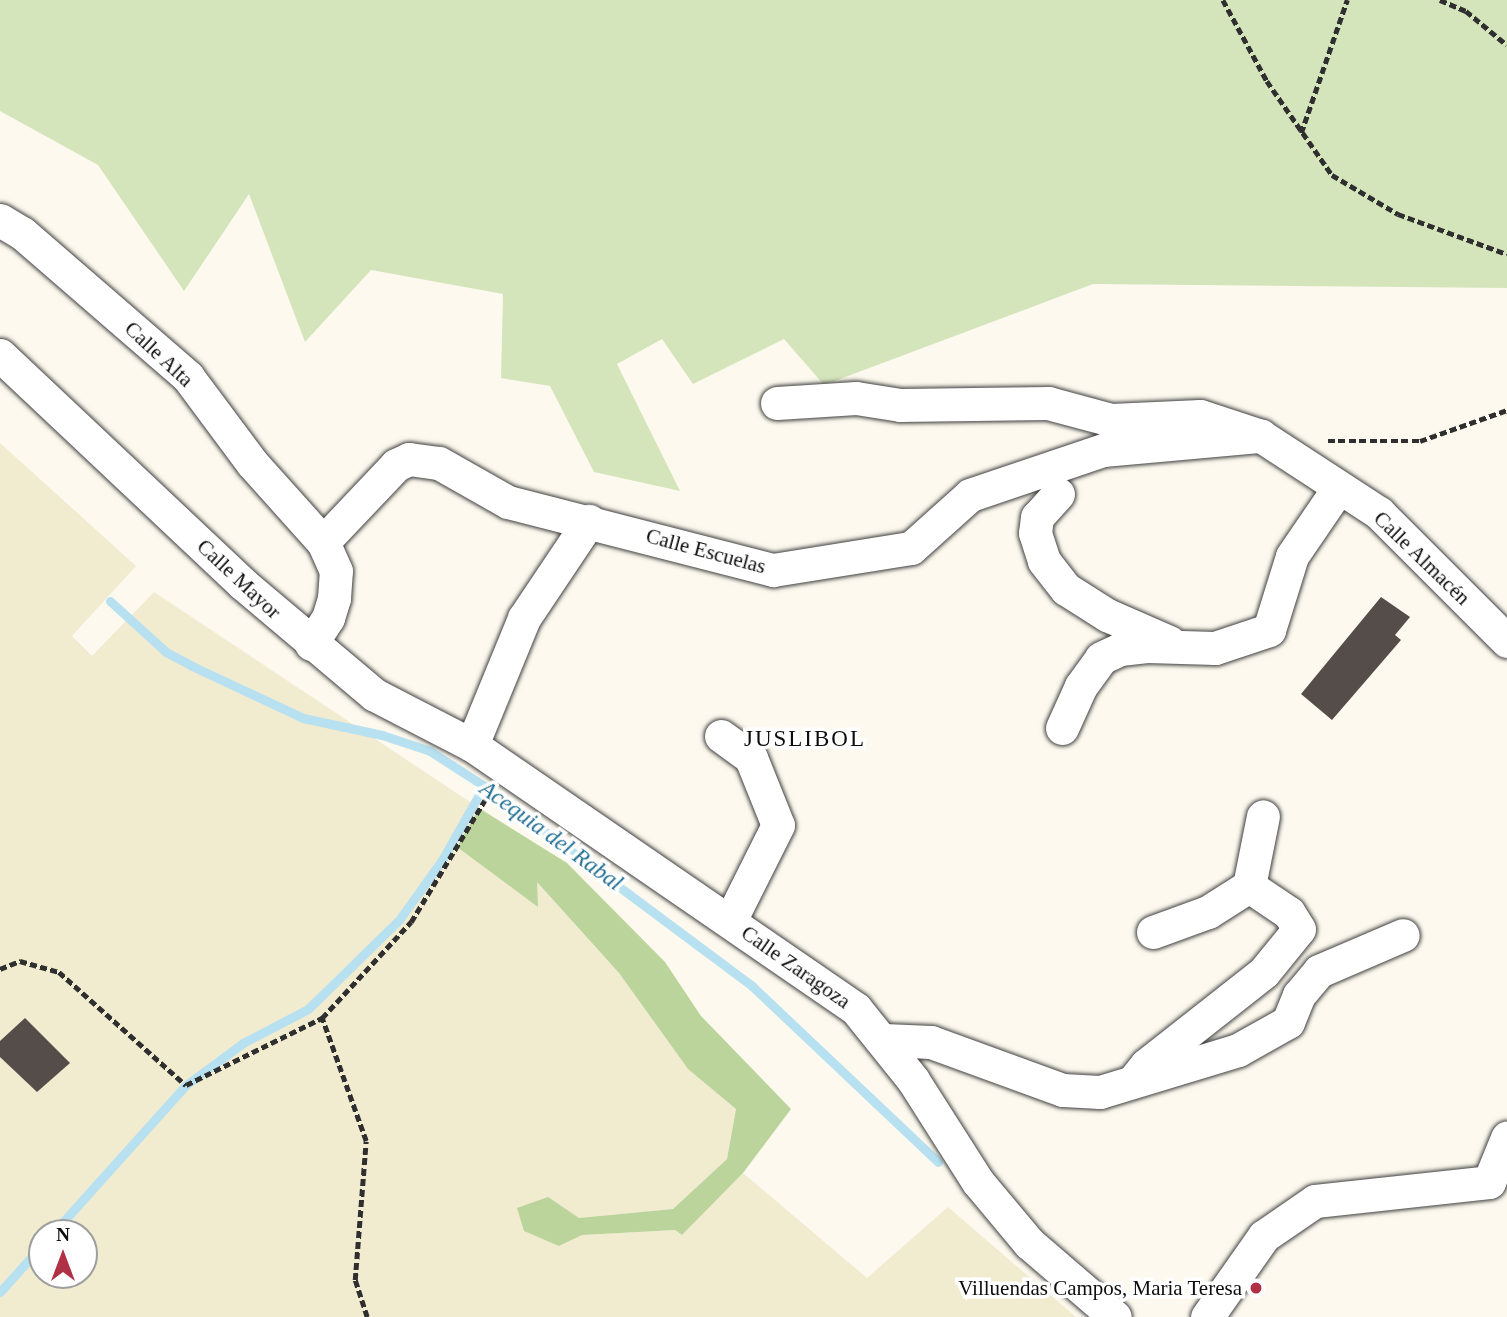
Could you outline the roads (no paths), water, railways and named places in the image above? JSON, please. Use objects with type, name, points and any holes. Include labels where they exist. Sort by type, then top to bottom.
[{"type":"street","name":"Calle Alta","points":[[0,220],[22,233],[188,377],[252,463],[323,541]]},
{"type":"street","name":"Calle Mayor","points":[[0,355],[311,644],[375,695],[472,745],[505,767]]},
{"type":"street","name":"Calle Almacén","points":[[777,403],[856,398],[900,405],[1048,403],[1111,420],[1200,416],[1261,436],[1379,513],[1507,641]]},
{"type":"street","name":"Calle Escuelas","points":[[323,541],[396,465],[409,458],[439,463],[508,502],[774,570],[911,548],[970,495],[1103,450],[1261,436]]},
{"type":"street","points":[[1062,728],[1081,686],[1101,657],[1119,649],[1215,648],[1269,630],[1292,556],[1339,487]]},
{"type":"street","points":[[1058,494],[1037,517],[1035,533],[1044,561],[1066,589],[1107,615],[1181,647]]},
{"type":"street","points":[[472,745],[524,618],[589,521]]},
{"type":"street","points":[[311,644],[328,618],[334,598],[336,571],[323,541]]},
{"type":"street","points":[[722,736],[751,758],[778,825],[730,921]]},
{"type":"street","name":"Calle Zaragoza","points":[[505,767],[831,990],[884,1041],[978,1182],[1029,1243],[1115,1317]]},
{"type":"street","points":[[1153,932],[1208,912],[1249,886],[1263,816]]},
{"type":"street","points":[[1130,1085],[1146,1065],[1264,972],[1299,929],[1289,913],[1249,886]]},
{"type":"street","points":[[884,1041],[931,1042],[1076,1093],[1130,1085],[1195,1066],[1272,1032],[1289,1022],[1299,995],[1319,971],[1403,935]]},
{"type":"street","points":[[1207,1317],[1264,1236],[1315,1201],[1489,1182],[1507,1138]]},
{"type":"waterway","name":"Acequia del Rabal","points":[[110,601],[166,652],[192,666],[303,718],[382,735],[430,751],[484,786],[752,986],[938,1162]]},
{"type":"waterway","points":[[66,1219],[186,1085],[243,1043],[308,1009],[399,920],[442,860],[484,786]]},
{"type":"waterway","points":[[0,1292],[28,1261]]},
{"type":"place","name":"Villuendas Campos, Maria Teresa","points":[[1256,1288]]},
{"type":"district","name":"JUSLIBOL","points":[[805,739]]}]
